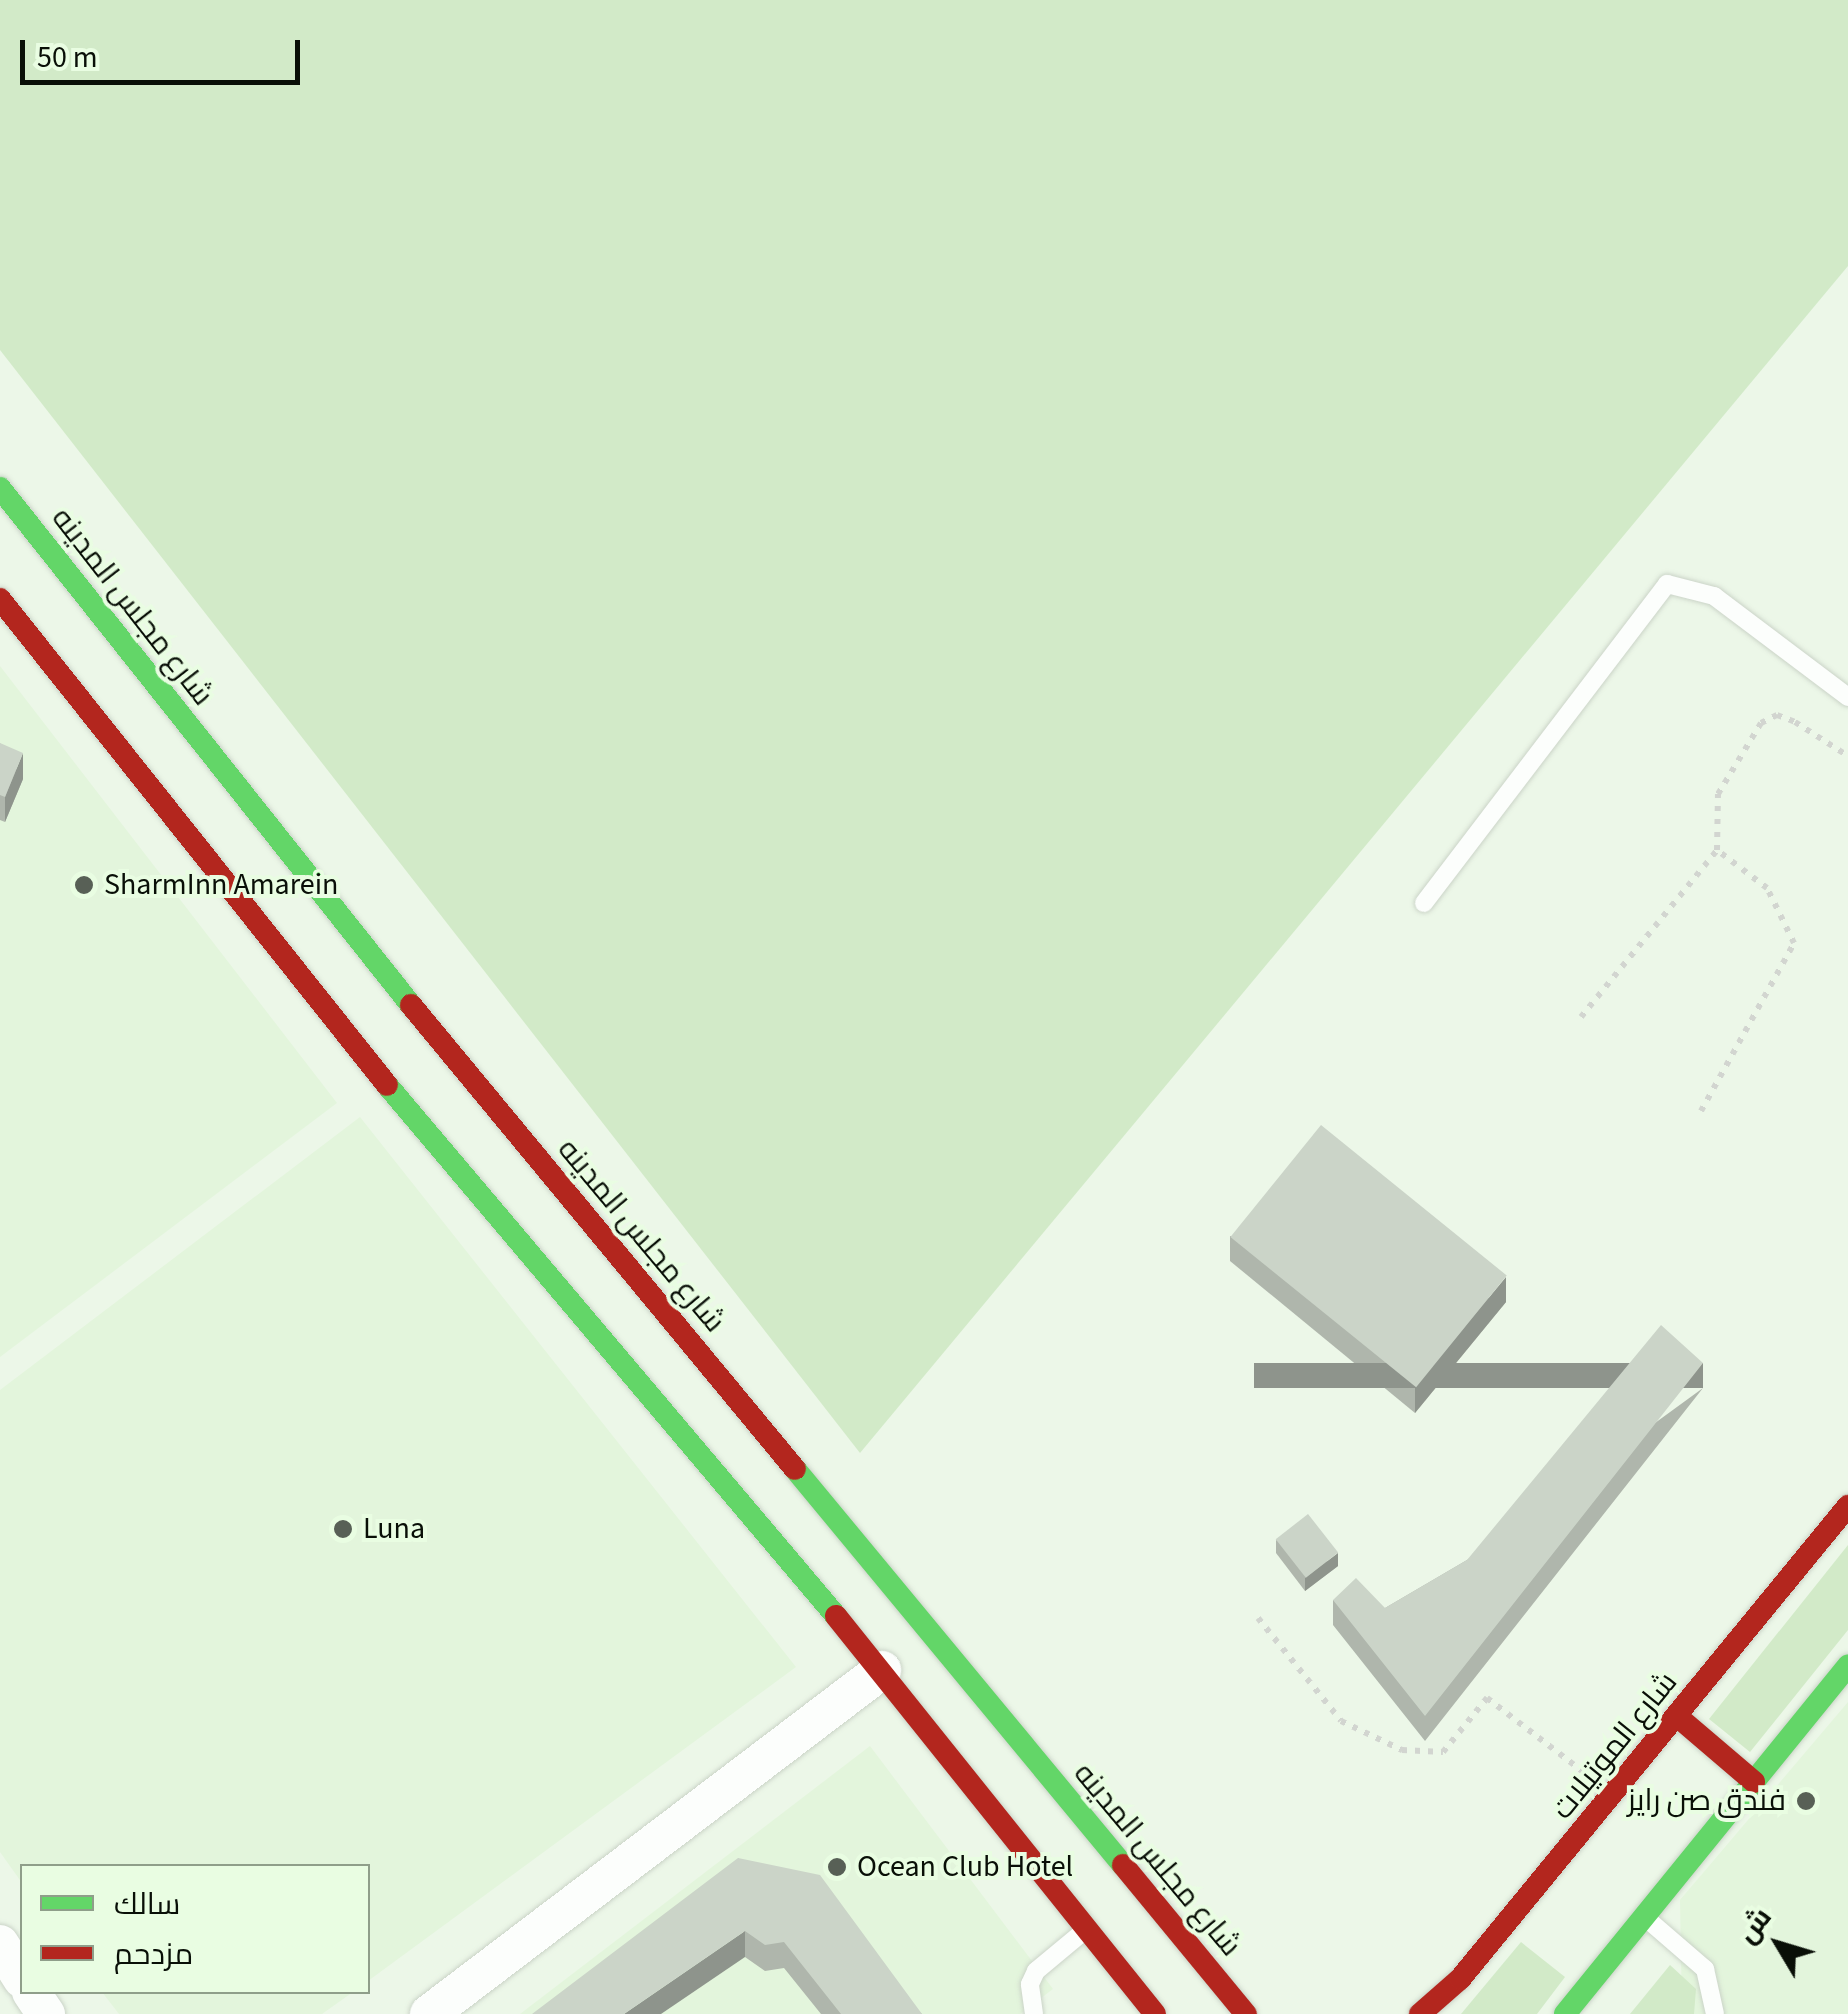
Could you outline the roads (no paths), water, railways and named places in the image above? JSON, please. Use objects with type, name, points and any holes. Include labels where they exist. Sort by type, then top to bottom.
[{"type":"main road","name":"شارع مجلس المدينه","points":[[0,488],[401,1021],[1246,2014]]},
{"type":"main road","points":[[0,599],[360,1053],[882,1670],[1155,2014]]},
{"type":"main road","points":[[360,1053],[401,1021]]},
{"type":"main road","name":"شارع الموتيلات","points":[[1420,2014],[1460,1979],[1614,1796],[1848,1506]]},
{"type":"main road","points":[[1565,2014],[1848,1666]]},
{"type":"main road","points":[[1678,1717],[1754,1782]]},
{"type":"street","points":[[430,2014],[882,1670]]},
{"type":"street","points":[[0,1944],[20,1975]]},
{"type":"lane","points":[[1424,903],[1667,584],[1714,596],[1848,698]]},
{"type":"lane","points":[[1644,1916],[1705,1969],[1716,2014]]},
{"type":"lane","points":[[1034,2014],[1030,1984],[1036,1971],[1088,1927]]},
{"type":"place","name":"SharmInn Amarein","points":[[84,885]]},
{"type":"place","name":"Luna","points":[[343,1529]]},
{"type":"place","name":"فندق صن رايز","points":[[1806,1801]]},
{"type":"place","name":"Ocean Club Hotel","points":[[837,1867]]}]
